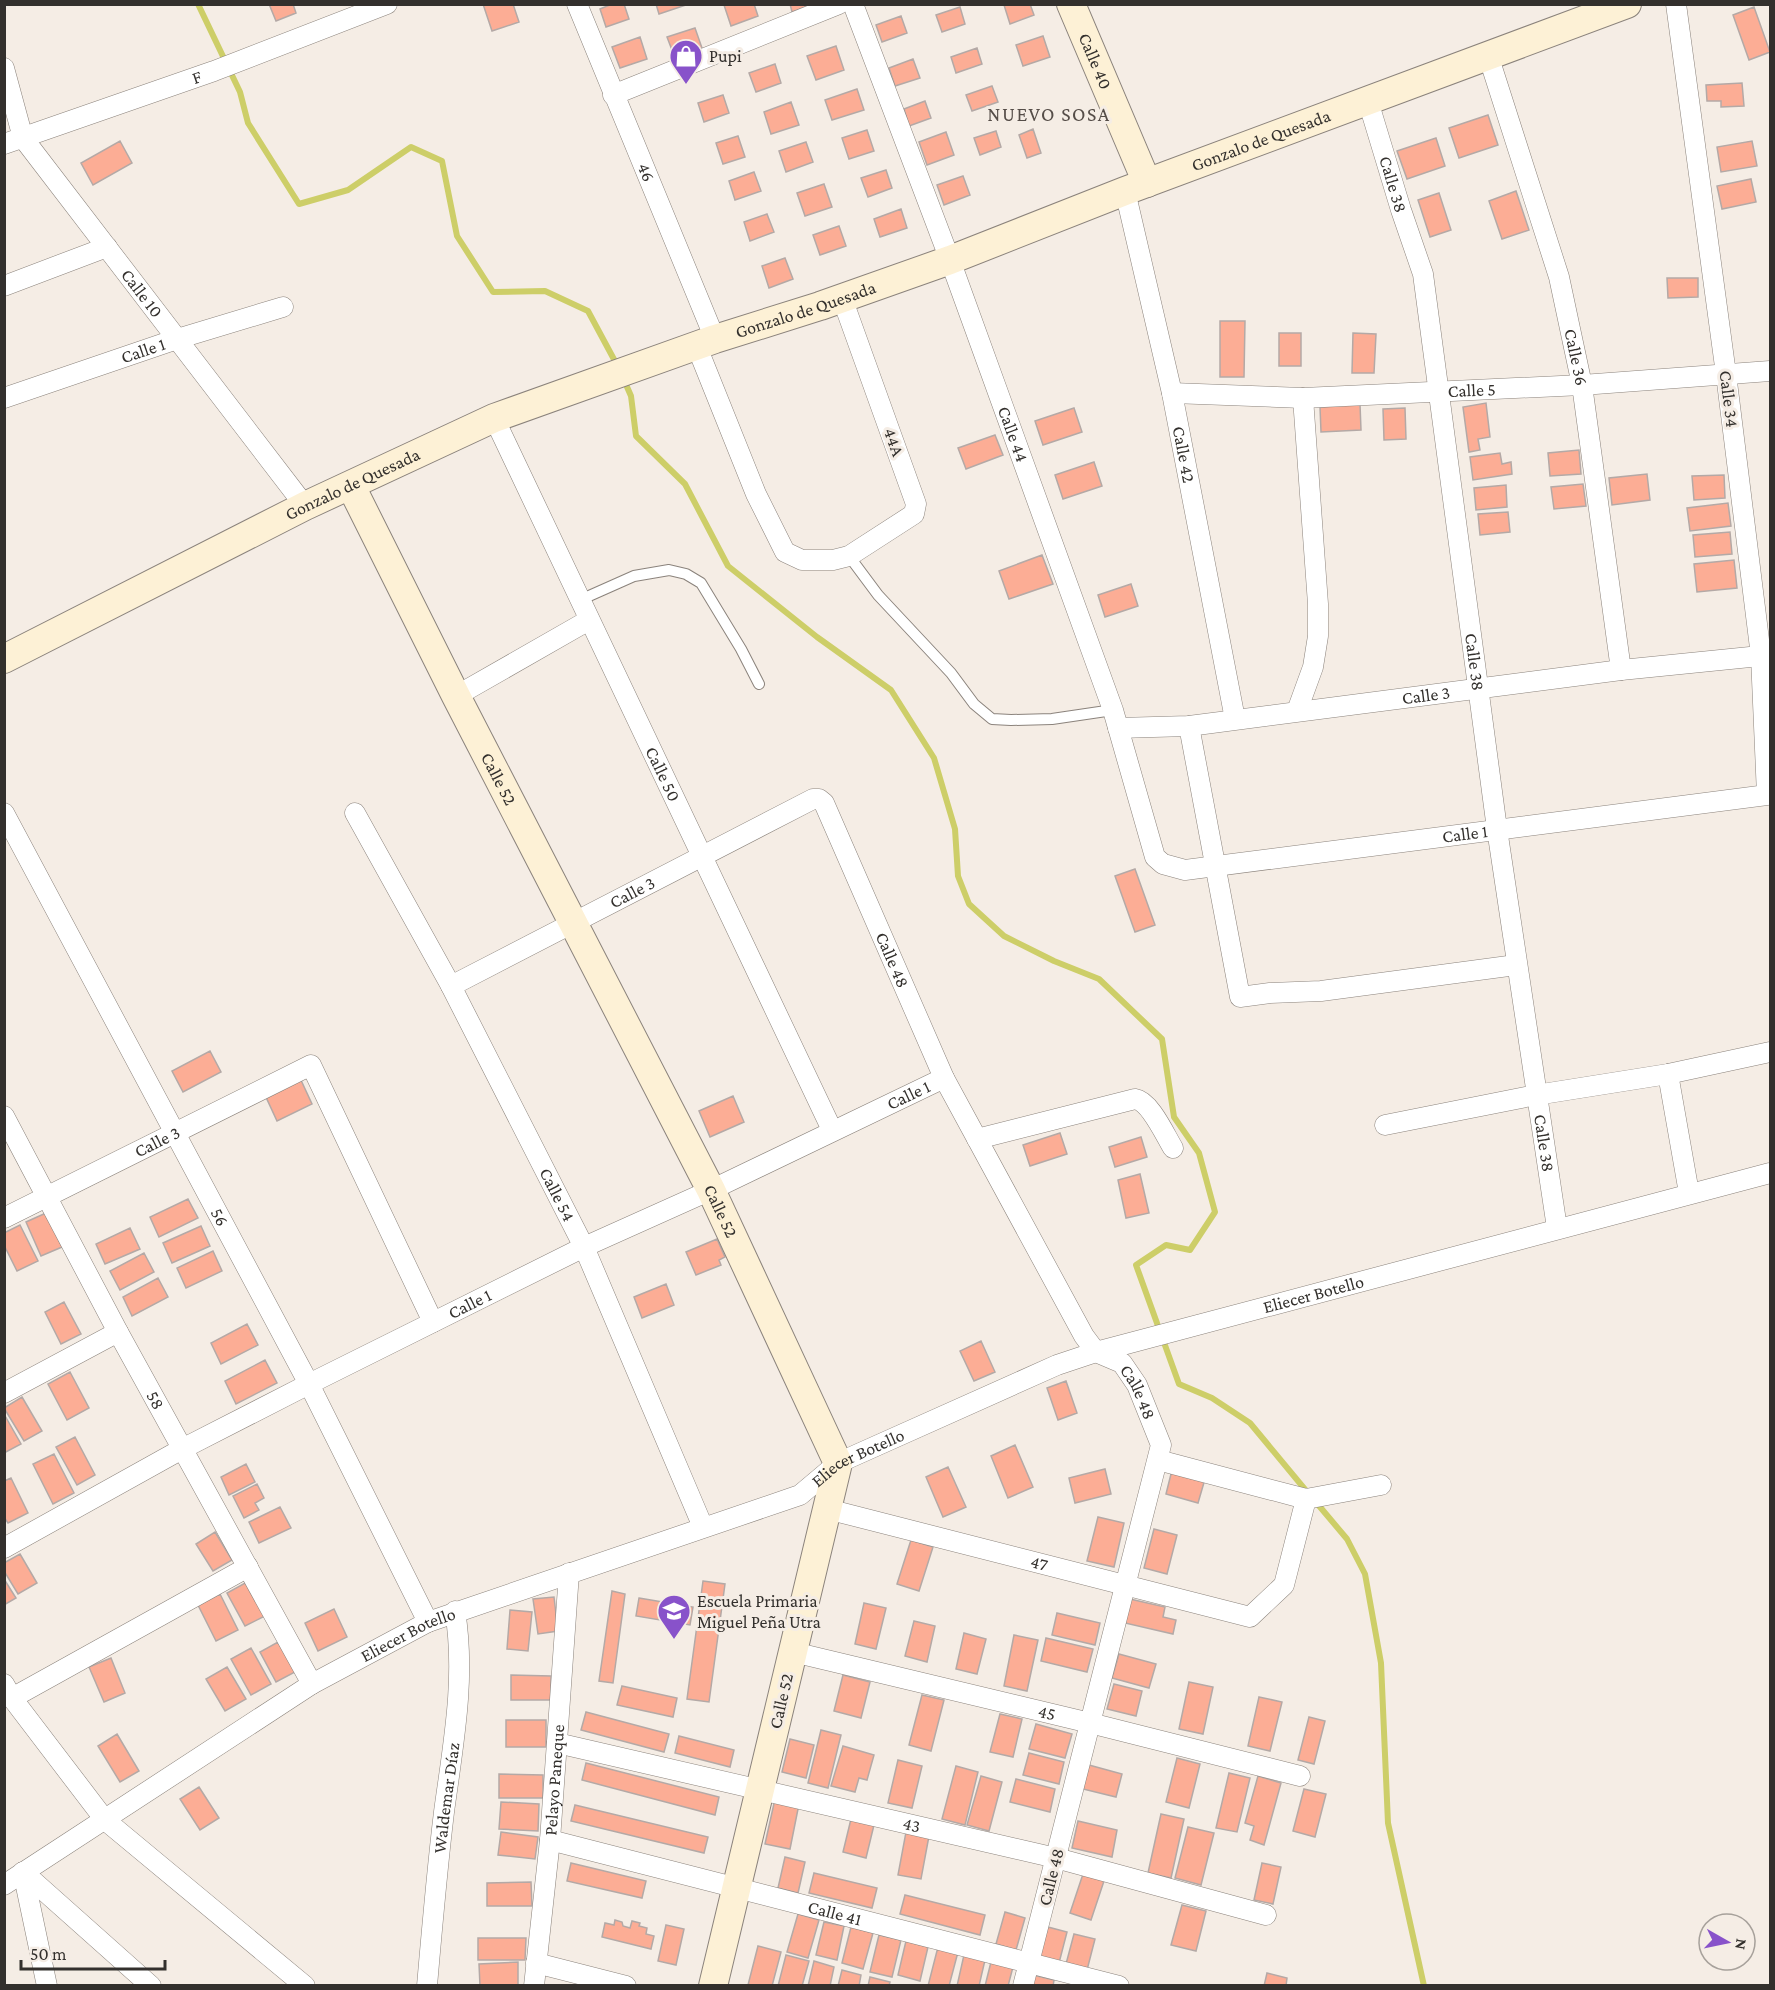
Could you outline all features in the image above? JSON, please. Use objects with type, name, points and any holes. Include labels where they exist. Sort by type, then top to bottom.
[{"type":"street","name":"F","points":[[14,141],[214,71],[363,9],[387,4]]},
{"type":"street","name":"46","points":[[577,4],[706,343],[756,494],[785,552],[802,560],[833,560],[849,556]]},
{"type":"street","points":[[613,95],[839,4]]},
{"type":"street","name":"Calle 44","points":[[853,4],[950,260],[1116,719],[1155,857],[1163,864]]},
{"type":"street","name":"Calle 40","points":[[1071,4],[1136,187]]},
{"type":"street","name":"Gonzalo de Quesada","points":[[4,660],[305,506],[494,418],[950,260],[1136,187],[1627,4]]},
{"type":"street","name":"Calle 34","points":[[1676,4],[1766,655],[1767,795]]},
{"type":"street","name":"Calle 36","points":[[1488,55],[1559,277],[1582,385],[1620,670]]},
{"type":"street","name":"Calle 10","points":[[4,68],[14,141],[107,248],[305,506]]},
{"type":"street","name":"Calle 38","points":[[1368,101],[1401,210],[1424,274],[1497,829],[1557,1228]]},
{"type":"street","name":"Calle 42","points":[[1136,187],[1172,393],[1235,719]]},
{"type":"street","points":[[4,286],[107,248]]},
{"type":"street","name":"44A","points":[[842,298],[916,504],[914,514],[849,556]]},
{"type":"street","name":"Calle 1","points":[[4,398],[177,339],[283,307]]},
{"type":"street","name":"Calle 5","points":[[1172,393],[1303,398],[1440,393],[1770,371]]},
{"type":"street","points":[[1297,711],[1313,667],[1318,636],[1318,604],[1303,398]]},
{"type":"street","name":"Calle 50","points":[[494,418],[832,1130]]},
{"type":"street","name":"Calle 52","points":[[351,486],[456,696],[711,1190],[838,1463],[713,1986]]},
{"type":"street","points":[[456,696],[590,620]]},
{"type":"street","name":"Calle 3","points":[[1116,719],[1189,726],[1620,670],[1766,655]]},
{"type":"street","points":[[1189,726],[1240,997],[1321,991],[1516,965]]},
{"type":"street","name":"Calle 1","points":[[1163,864],[1185,870],[1767,795]]},
{"type":"street","name":"Calle 3","points":[[451,986],[813,799]]},
{"type":"street","name":"Calle 48","points":[[813,799],[819,799],[824,803],[944,1078],[1084,1336],[1096,1352],[1122,1363],[1137,1385],[1161,1445],[1023,1986]]},
{"type":"street","name":"56","points":[[4,813],[309,1384],[428,1622]]},
{"type":"street","name":"Calle 54","points":[[355,813],[451,986],[584,1247],[703,1527]]},
{"type":"street","points":[[1385,1125],[1536,1095],[1668,1074],[1770,1052]]},
{"type":"street","name":"Calle 3","points":[[4,1218],[46,1195],[311,1065],[433,1322]]},
{"type":"street","points":[[1668,1074],[1689,1193]]},
{"type":"street","name":"Calle 1","points":[[4,1548],[182,1449],[433,1322],[584,1247],[711,1190],[944,1078]]},
{"type":"street","points":[[977,1139],[1135,1099],[1140,1100],[1150,1109],[1173,1148]]},
{"type":"street","name":"58","points":[[4,1116],[118,1332],[312,1683]]},
{"type":"street","name":"Eliecer Botello","points":[[4,1884],[312,1683],[428,1622],[800,1495],[838,1463],[1057,1365],[1096,1352],[1770,1173]]},
{"type":"street","points":[[4,1393],[118,1332]]},
{"type":"street","points":[[1158,1460],[1306,1499],[1381,1485]]},
{"type":"street","name":"47","points":[[827,1509],[1250,1617],[1284,1585],[1306,1499]]},
{"type":"street","points":[[248,1567],[8,1691],[105,1820],[305,1986]]},
{"type":"street","name":"Pelayo Paneque","points":[[534,1986],[550,1840],[569,1573]]},
{"type":"street","name":"Waldemar Díaz","points":[[427,1986],[456,1719],[460,1665],[455,1611]]},
{"type":"street","name":"45","points":[[793,1652],[1300,1776]]},
{"type":"street","name":"43","points":[[557,1743],[1056,1858],[1266,1914]]},
{"type":"street","name":"Calle 41","points":[[550,1840],[1119,1986]]},
{"type":"street","points":[[23,1872],[47,1986]]},
{"type":"street","points":[[23,1872],[151,1986]]},
{"type":"street","points":[[537,1963],[626,1986]]},
{"type":"lane","points":[[849,556],[878,595],[951,672],[974,704],[992,719],[1116,719]]},
{"type":"lane","points":[[580,600],[634,576],[669,570],[686,574],[701,583],[741,649],[759,684]]},
{"type":"building","points":[[269,4],[293,4],[296,13],[276,21]]},
{"type":"building","points":[[483,4],[513,4],[519,22],[492,31]]},
{"type":"building","points":[[612,4],[624,4],[629,19],[606,27],[600,9]]},
{"type":"building","points":[[656,4],[686,4],[686,5],[659,14]]},
{"type":"building","points":[[754,4],[758,16],[731,26],[724,5]]},
{"type":"building","points":[[790,4],[813,4],[792,12]]},
{"type":"building","points":[[1030,4],[1034,15],[1010,24],[1004,5]]},
{"type":"building","points":[[960,7],[965,24],[942,32],[936,15]]},
{"type":"building","points":[[1754,7],[1770,52],[1749,60],[1733,15]]},
{"type":"building","points":[[901,16],[907,33],[882,42],[876,25]]},
{"type":"building","points":[[695,28],[702,48],[675,58],[667,37]]},
{"type":"building","points":[[1043,36],[1050,57],[1023,66],[1016,45]]},
{"type":"building","points":[[640,37],[647,59],[620,68],[612,47]]},
{"type":"building","points":[[836,46],[844,70],[816,80],[807,56]]},
{"type":"building","points":[[977,48],[982,64],[956,73],[951,57]]},
{"type":"building","points":[[913,59],[920,78],[895,86],[889,68]]},
{"type":"building","points":[[775,64],[781,83],[756,92],[749,73]]},
{"type":"building","points":[[1742,83],[1744,106],[1721,107],[1721,101],[1707,101],[1706,85]]},
{"type":"building","points":[[992,86],[998,102],[972,111],[966,95]]},
{"type":"building","points":[[857,89],[864,110],[832,120],[825,100]]},
{"type":"building","points":[[723,95],[729,113],[704,122],[698,103]]},
{"type":"building","points":[[925,101],[931,118],[909,126],[904,109]]},
{"type":"building","points":[[791,102],[799,125],[771,134],[764,112]]},
{"type":"building","points":[[1488,115],[1498,145],[1459,158],[1449,128]]},
{"type":"building","points":[[1033,129],[1041,153],[1027,158],[1019,135]]},
{"type":"building","points":[[867,130],[874,151],[849,159],[842,138]]},
{"type":"building","points":[[996,131],[1001,147],[980,155],[974,138]]},
{"type":"building","points":[[946,132],[954,155],[927,165],[919,142]]},
{"type":"building","points":[[738,136],[745,157],[723,164],[716,143]]},
{"type":"building","points":[[1436,138],[1445,166],[1407,179],[1397,151]]},
{"type":"building","points":[[120,141],[132,163],[93,185],[81,163]]},
{"type":"building","points":[[1752,141],[1757,166],[1721,172],[1717,147]]},
{"type":"building","points":[[806,142],[813,162],[786,172],[779,151]]},
{"type":"building","points":[[886,170],[892,188],[868,197],[861,178]]},
{"type":"building","points":[[754,172],[761,191],[735,200],[729,181]]},
{"type":"building","points":[[963,176],[970,195],[944,205],[937,185]]},
{"type":"building","points":[[1751,179],[1756,202],[1722,209],[1717,186]]},
{"type":"building","points":[[824,184],[832,207],[805,216],[797,193]]},
{"type":"building","points":[[1516,191],[1529,230],[1502,239],[1489,201]]},
{"type":"building","points":[[1439,193],[1451,230],[1430,237],[1418,200]]},
{"type":"building","points":[[901,209],[907,228],[880,237],[874,219]]},
{"type":"building","points":[[767,214],[774,232],[750,241],[744,222]]},
{"type":"building","points":[[839,226],[846,246],[820,255],[813,235]]},
{"type":"building","points":[[785,258],[793,279],[769,288],[762,266]]},
{"type":"building","points":[[1667,278],[1698,278],[1698,297],[1668,298]]},
{"type":"building","points":[[1220,321],[1245,321],[1244,377],[1220,377]]},
{"type":"building","points":[[1279,333],[1301,333],[1301,366],[1279,366]]},
{"type":"building","points":[[1353,333],[1376,334],[1374,373],[1352,373]]},
{"type":"building","points":[[1486,403],[1490,437],[1478,439],[1480,450],[1469,452],[1463,407]]},
{"type":"building","points":[[1360,404],[1361,430],[1321,432],[1320,407]]},
{"type":"building","points":[[1074,408],[1082,432],[1043,445],[1035,421]]},
{"type":"building","points":[[1405,408],[1406,439],[1384,440],[1383,409]]},
{"type":"building","points":[[995,435],[1003,455],[966,469],[958,448]]},
{"type":"building","points":[[1579,450],[1581,474],[1550,476],[1548,453]]},
{"type":"building","points":[[1500,453],[1502,464],[1511,462],[1512,474],[1473,480],[1470,457]]},
{"type":"building","points":[[1094,462],[1102,486],[1063,499],[1055,475]]},
{"type":"building","points":[[1647,474],[1650,500],[1612,505],[1609,478]]},
{"type":"building","points":[[1724,475],[1725,498],[1694,500],[1692,476]]},
{"type":"building","points":[[1583,484],[1586,506],[1554,509],[1551,487]]},
{"type":"building","points":[[1506,485],[1507,507],[1476,510],[1474,488]]},
{"type":"building","points":[[1728,503],[1731,526],[1690,531],[1687,508]]},
{"type":"building","points":[[1508,512],[1510,532],[1480,535],[1478,514]]},
{"type":"building","points":[[1730,532],[1732,554],[1695,557],[1693,535]]},
{"type":"building","points":[[1042,555],[1053,584],[1009,599],[999,571]]},
{"type":"building","points":[[1734,560],[1737,588],[1697,592],[1694,564]]},
{"type":"building","points":[[1131,584],[1138,606],[1105,617],[1098,595]]},
{"type":"building","points":[[1135,869],[1155,925],[1135,932],[1115,876]]},
{"type":"building","points":[[210,1051],[221,1072],[183,1092],[172,1071]]},
{"type":"building","points":[[300,1078],[312,1104],[277,1121],[265,1095]]},
{"type":"building","points":[[733,1096],[744,1122],[710,1137],[699,1111]]},
{"type":"building","points":[[1060,1133],[1067,1154],[1030,1166],[1023,1145]]},
{"type":"building","points":[[1141,1137],[1147,1157],[1115,1167],[1109,1147]]},
{"type":"building","points":[[1140,1174],[1149,1213],[1126,1218],[1118,1180]]},
{"type":"building","points":[[188,1199],[198,1218],[159,1237],[150,1217]]},
{"type":"building","points":[[46,1213],[62,1247],[41,1256],[26,1222]]},
{"type":"building","points":[[20,1225],[38,1261],[17,1271],[4,1245],[4,1233]]},
{"type":"building","points":[[201,1226],[210,1246],[172,1263],[163,1243]]},
{"type":"building","points":[[130,1228],[140,1249],[105,1264],[96,1244]]},
{"type":"building","points":[[717,1239],[725,1257],[719,1260],[721,1265],[696,1275],[686,1252]]},
{"type":"building","points":[[213,1251],[222,1271],[186,1288],[177,1268]]},
{"type":"building","points":[[144,1253],[154,1272],[120,1290],[110,1271]]},
{"type":"building","points":[[158,1278],[168,1297],[132,1316],[123,1297]]},
{"type":"building","points":[[666,1284],[674,1305],[642,1318],[634,1297]]},
{"type":"building","points":[[64,1302],[81,1334],[61,1344],[45,1312]]},
{"type":"building","points":[[247,1324],[258,1345],[221,1364],[211,1343]]},
{"type":"building","points":[[981,1341],[995,1372],[974,1381],[960,1351]]},
{"type":"building","points":[[265,1360],[277,1383],[236,1404],[225,1381]]},
{"type":"building","points":[[70,1372],[89,1408],[67,1420],[48,1384]]},
{"type":"building","points":[[1066,1381],[1077,1413],[1058,1420],[1047,1388]]},
{"type":"building","points":[[22,1397],[42,1431],[24,1441],[4,1408]]},
{"type":"building","points":[[4,1414],[21,1444],[4,1453]]},
{"type":"building","points":[[75,1437],[95,1475],[77,1485],[56,1447]]},
{"type":"building","points":[[1015,1445],[1033,1487],[1008,1498],[991,1456]]},
{"type":"building","points":[[54,1454],[74,1493],[53,1504],[33,1464]]},
{"type":"building","points":[[246,1464],[255,1482],[229,1495],[221,1477]]},
{"type":"building","points":[[948,1467],[966,1507],[943,1517],[926,1477]]},
{"type":"building","points":[[1105,1469],[1111,1494],[1075,1503],[1069,1478]]},
{"type":"building","points":[[1172,1470],[1205,1479],[1198,1503],[1166,1494]]},
{"type":"building","points":[[11,1478],[28,1513],[8,1523],[4,1517],[4,1481]]},
{"type":"building","points":[[257,1484],[264,1498],[255,1503],[259,1510],[244,1518],[233,1496]]},
{"type":"building","points":[[280,1507],[291,1528],[259,1543],[249,1522]]},
{"type":"building","points":[[1098,1517],[1124,1523],[1114,1567],[1087,1561]]},
{"type":"building","points":[[1154,1529],[1177,1535],[1167,1574],[1144,1568]]},
{"type":"building","points":[[215,1532],[232,1560],[213,1571],[196,1544]]},
{"type":"building","points":[[911,1540],[933,1547],[919,1591],[897,1584]]},
{"type":"building","points":[[20,1554],[37,1583],[18,1594],[4,1571],[4,1563]]},
{"type":"building","points":[[4,1579],[16,1598],[4,1605]]},
{"type":"building","points":[[703,1581],[725,1584],[709,1702],[687,1699]]},
{"type":"building","points":[[247,1582],[265,1616],[245,1626],[227,1593]]},
{"type":"building","points":[[612,1591],[625,1594],[613,1683],[599,1681]]},
{"type":"building","points":[[220,1594],[238,1630],[216,1641],[198,1605]]},
{"type":"building","points":[[554,1597],[558,1631],[538,1634],[533,1599]]},
{"type":"building","points":[[639,1598],[693,1607],[690,1625],[636,1616]]},
{"type":"building","points":[[1130,1599],[1165,1607],[1163,1617],[1176,1620],[1173,1634],[1125,1623]]},
{"type":"building","points":[[864,1603],[886,1608],[876,1649],[855,1644]]},
{"type":"building","points":[[334,1609],[347,1637],[318,1651],[305,1623]]},
{"type":"building","points":[[510,1610],[532,1612],[528,1651],[507,1649]]},
{"type":"building","points":[[1057,1613],[1100,1623],[1095,1645],[1052,1635]]},
{"type":"building","points":[[914,1621],[935,1626],[927,1662],[905,1656]]},
{"type":"building","points":[[964,1633],[986,1639],[977,1674],[956,1669]]},
{"type":"building","points":[[1014,1635],[1038,1640],[1027,1691],[1004,1686]]},
{"type":"building","points":[[1046,1638],[1093,1649],[1087,1672],[1041,1661]]},
{"type":"building","points":[[278,1642],[295,1672],[276,1682],[260,1652]]},
{"type":"building","points":[[251,1648],[271,1684],[251,1695],[231,1659]]},
{"type":"building","points":[[1119,1654],[1156,1664],[1149,1688],[1112,1678]]},
{"type":"building","points":[[111,1658],[125,1693],[104,1702],[89,1667]]},
{"type":"building","points":[[227,1667],[246,1699],[225,1711],[206,1679]]},
{"type":"building","points":[[511,1675],[551,1676],[551,1700],[511,1700]]},
{"type":"building","points":[[843,1675],[870,1682],[861,1718],[834,1711]]},
{"type":"building","points":[[1189,1682],[1213,1687],[1203,1734],[1179,1729]]},
{"type":"building","points":[[1114,1684],[1142,1691],[1136,1716],[1107,1709]]},
{"type":"building","points":[[622,1686],[677,1698],[673,1717],[617,1705]]},
{"type":"building","points":[[922,1695],[944,1700],[931,1751],[909,1745]]},
{"type":"building","points":[[1259,1697],[1282,1702],[1270,1751],[1248,1746]]},
{"type":"building","points":[[586,1712],[669,1734],[664,1752],[581,1730]]},
{"type":"building","points":[[1000,1714],[1022,1719],[1013,1757],[990,1752]]},
{"type":"building","points":[[1309,1717],[1325,1721],[1314,1764],[1298,1760]]},
{"type":"building","points":[[506,1720],[546,1720],[546,1747],[506,1747]]},
{"type":"building","points":[[1036,1724],[1072,1734],[1065,1758],[1029,1749]]},
{"type":"building","points":[[821,1730],[841,1735],[828,1788],[808,1783]]},
{"type":"building","points":[[117,1734],[139,1771],[120,1782],[98,1746]]},
{"type":"building","points":[[679,1736],[734,1750],[730,1767],[675,1753]]},
{"type":"building","points":[[790,1739],[814,1745],[806,1778],[782,1772]]},
{"type":"building","points":[[843,1746],[874,1755],[867,1780],[859,1778],[855,1792],[831,1786]]},
{"type":"building","points":[[1029,1753],[1064,1762],[1059,1784],[1023,1775]]},
{"type":"building","points":[[1177,1758],[1200,1764],[1189,1808],[1166,1802]]},
{"type":"building","points":[[898,1760],[922,1766],[912,1808],[888,1803]]},
{"type":"building","points":[[586,1763],[719,1797],[715,1815],[582,1780]]},
{"type":"building","points":[[1089,1765],[1122,1774],[1116,1797],[1083,1789]]},
{"type":"building","points":[[956,1766],[978,1772],[965,1825],[942,1819]]},
{"type":"building","points":[[1229,1773],[1250,1778],[1237,1832],[1216,1828]]},
{"type":"building","points":[[499,1774],[543,1775],[543,1798],[499,1798]]},
{"type":"building","points":[[981,1776],[1002,1782],[989,1831],[967,1825]]},
{"type":"building","points":[[1258,1776],[1281,1783],[1264,1845],[1250,1840],[1254,1826],[1245,1823]]},
{"type":"building","points":[[1016,1779],[1055,1789],[1050,1812],[1010,1802]]},
{"type":"building","points":[[199,1787],[219,1818],[200,1830],[180,1799]]},
{"type":"building","points":[[1304,1789],[1326,1794],[1315,1837],[1293,1831]]},
{"type":"building","points":[[775,1799],[799,1804],[790,1849],[765,1844]]},
{"type":"building","points":[[501,1802],[539,1804],[538,1831],[499,1829]]},
{"type":"building","points":[[575,1805],[708,1837],[704,1853],[571,1821]]},
{"type":"building","points":[[1161,1814],[1184,1819],[1171,1878],[1148,1873]]},
{"type":"building","points":[[851,1819],[874,1825],[866,1858],[843,1852]]},
{"type":"building","points":[[1078,1821],[1117,1830],[1112,1857],[1072,1848]]},
{"type":"building","points":[[1188,1827],[1214,1833],[1201,1885],[1175,1878]]},
{"type":"building","points":[[501,1832],[538,1837],[535,1859],[498,1855]]},
{"type":"building","points":[[906,1832],[929,1836],[921,1879],[898,1875]]},
{"type":"building","points":[[785,1857],[805,1862],[798,1893],[778,1888]]},
{"type":"building","points":[[571,1863],[646,1881],[642,1898],[567,1881]]},
{"type":"building","points":[[1262,1863],[1281,1867],[1273,1904],[1254,1900]]},
{"type":"building","points":[[1084,1871],[1105,1878],[1091,1920],[1070,1913]]},
{"type":"building","points":[[814,1873],[877,1888],[872,1908],[809,1893]]},
{"type":"building","points":[[531,1882],[532,1906],[487,1906],[487,1883]]},
{"type":"building","points":[[905,1895],[985,1915],[980,1935],[900,1914]]},
{"type":"building","points":[[1182,1905],[1206,1911],[1196,1951],[1171,1945]]},
{"type":"building","points":[[1005,1912],[1025,1918],[1016,1950],[996,1944]]},
{"type":"building","points":[[798,1914],[819,1920],[808,1958],[787,1952]]},
{"type":"building","points":[[615,1920],[630,1928],[632,1921],[647,1928],[646,1934],[654,1936],[651,1949],[602,1937],[605,1923],[614,1925]]},
{"type":"building","points":[[824,1922],[844,1926],[837,1960],[816,1955]]},
{"type":"building","points":[[666,1925],[684,1929],[676,1965],[658,1961]]},
{"type":"building","points":[[851,1927],[873,1933],[863,1969],[842,1963]]},
{"type":"building","points":[[1048,1927],[1067,1932],[1059,1963],[1039,1957]]},
{"type":"building","points":[[1074,1934],[1095,1939],[1087,1970],[1066,1964]]},
{"type":"building","points":[[879,1935],[901,1940],[892,1977],[870,1972]]},
{"type":"building","points":[[478,1938],[526,1938],[525,1960],[478,1960]]},
{"type":"building","points":[[906,1941],[928,1947],[920,1981],[898,1975]]},
{"type":"building","points":[[758,1946],[781,1952],[772,1986],[748,1985]]},
{"type":"building","points":[[938,1947],[958,1952],[949,1986],[928,1986]]},
{"type":"building","points":[[786,1955],[809,1961],[802,1986],[778,1986]]},
{"type":"building","points":[[964,1955],[985,1960],[979,1986],[957,1986]]},
{"type":"building","points":[[814,1961],[834,1967],[830,1986],[808,1986]]},
{"type":"building","points":[[518,1962],[518,1985],[480,1986],[479,1964]]},
{"type":"building","points":[[991,1962],[1013,1967],[1008,1986],[985,1986]]},
{"type":"building","points":[[842,1970],[861,1975],[859,1986],[838,1986]]},
{"type":"building","points":[[1267,1973],[1287,1978],[1286,1986],[1264,1986]]},
{"type":"building","points":[[1033,1975],[1054,1980],[1053,1986],[1030,1986]]},
{"type":"building","points":[[870,1977],[890,1982],[889,1986],[868,1986]]},
{"type":"waterway","points":[[198,4],[240,92],[248,123],[299,204],[348,190],[411,147],[442,161],[457,236],[493,292],[545,291],[588,311],[617,365]]},
{"type":"waterway","points":[[624,380],[631,396],[636,436],[685,484],[728,566],[817,637],[891,690],[934,758],[955,829],[958,876],[969,904],[1004,936],[1054,961],[1099,979],[1162,1039],[1174,1117],[1199,1153],[1215,1212],[1190,1250],[1166,1245],[1136,1265],[1179,1384],[1212,1398],[1250,1423],[1308,1493]]},
{"type":"waterway","points":[[1315,1501],[1347,1539],[1365,1574],[1381,1663],[1388,1823],[1424,1986]]},
{"type":"place","name":"Pupi","points":[[686,85]]},
{"type":"place","name":"Escuela Primaria Miguel Peña Utra","points":[[674,1640]]},
{"type":"district","name":"NUEVO SOSA","points":[[1049,114]]}]
